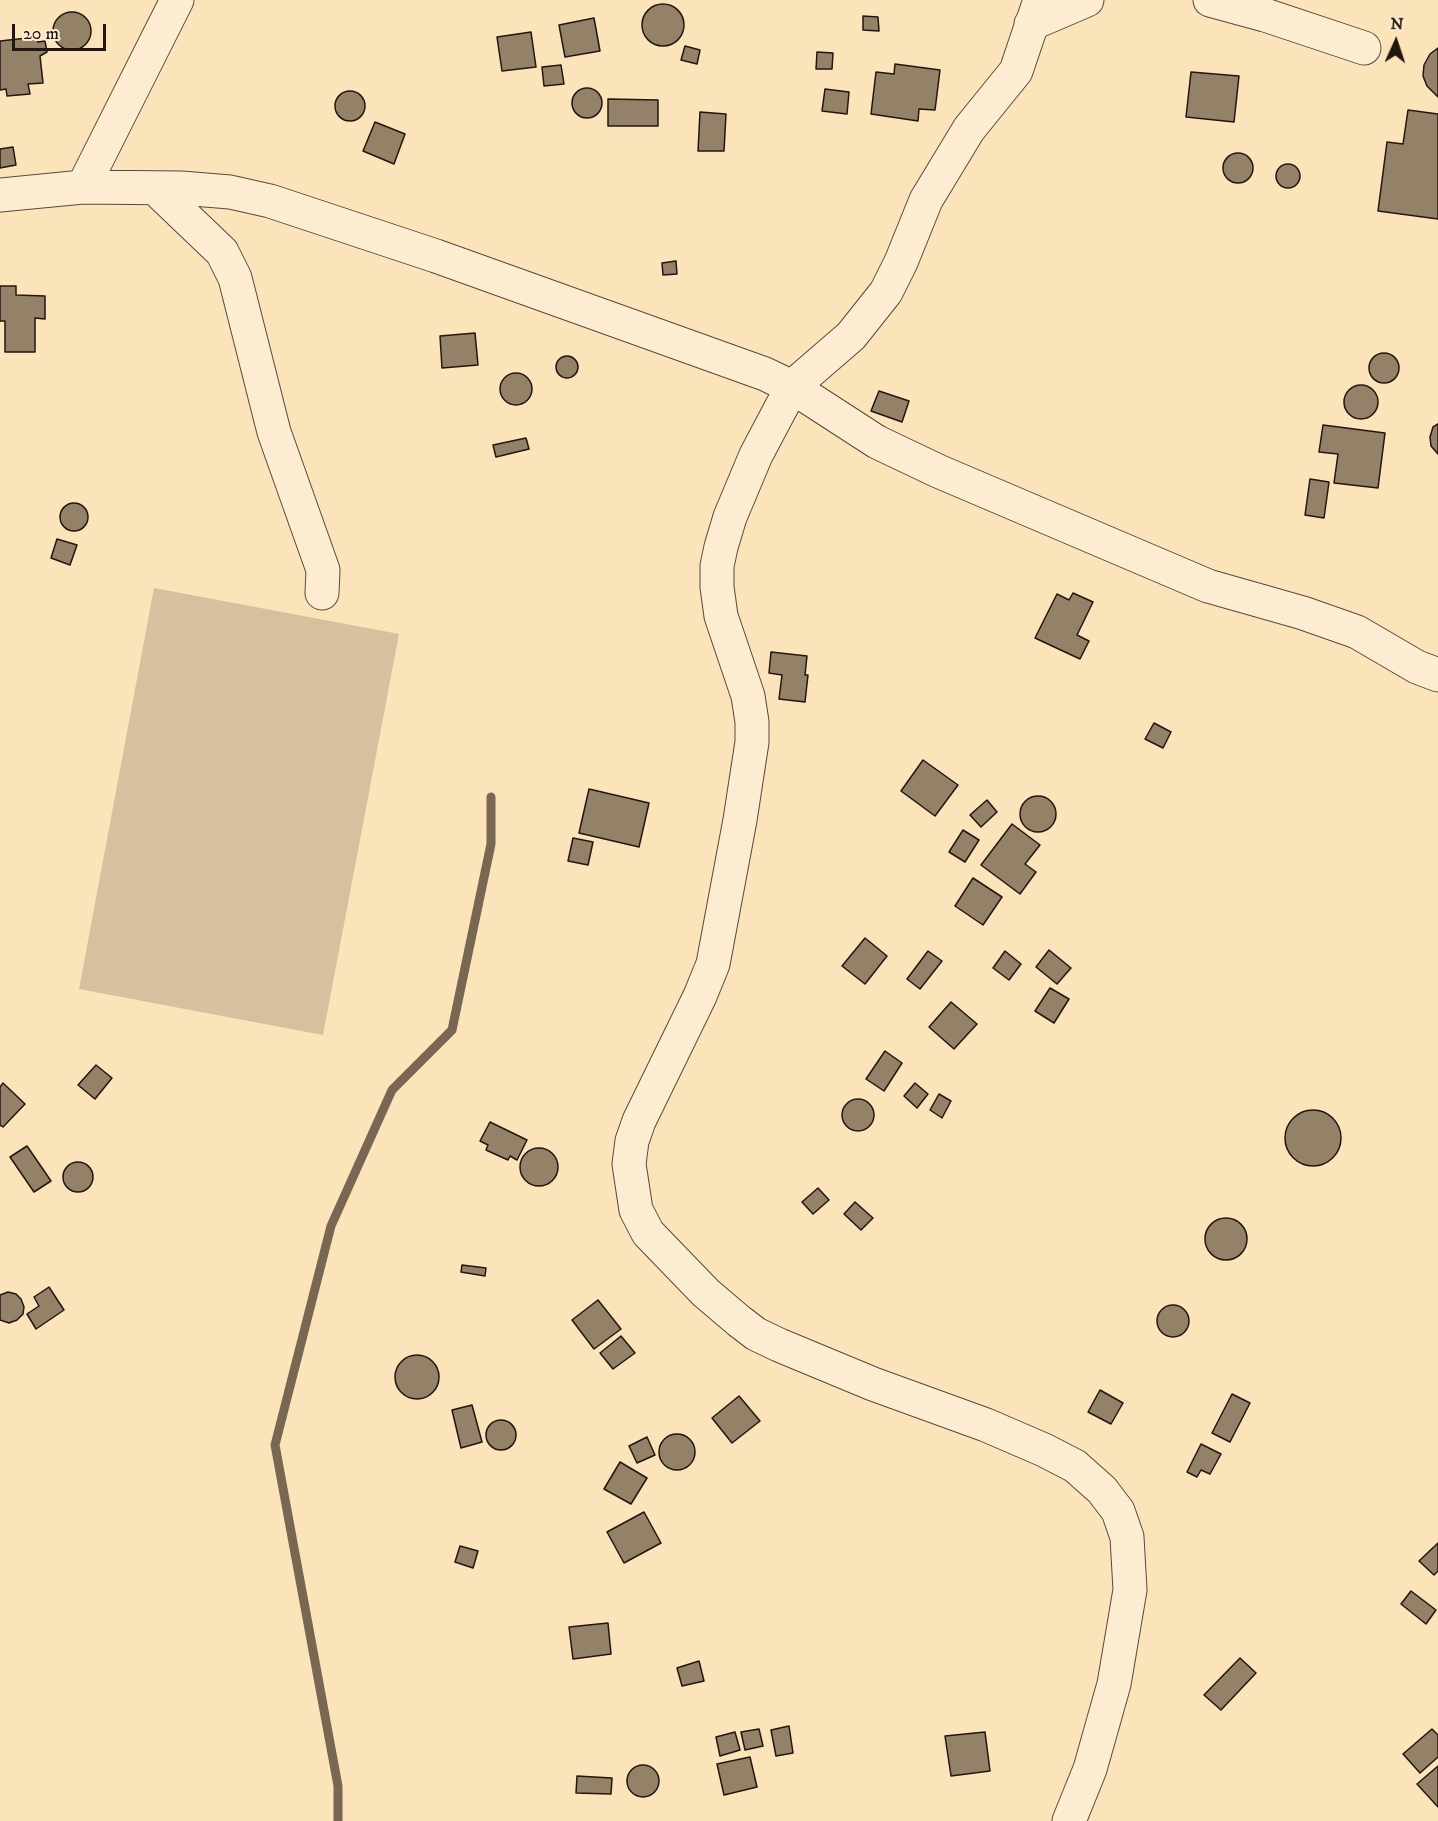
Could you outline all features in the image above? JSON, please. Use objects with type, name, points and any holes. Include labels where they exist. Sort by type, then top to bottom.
[{"type":"street","points":[[82,187],[177,0]]},
{"type":"street","points":[[1069,1821],[1090,1768],[1114,1684],[1130,1590],[1127,1537],[1118,1511],[1102,1490],[1075,1466],[1044,1450],[986,1425],[873,1384],[756,1334],[706,1293],[648,1233],[636,1210],[629,1164],[632,1141],[639,1121],[700,996],[712,964],[740,820],[752,742],[752,722],[748,696],[721,616],[717,587],[717,566],[730,517],[756,455],[792,387],[851,336],[886,292],[926,200],[969,129],[1016,70],[1035,12],[1087,0]]},
{"type":"street","points":[[1210,0],[1265,15],[1364,48]]},
{"type":"street","points":[[0,195],[82,187],[230,192],[270,201],[436,256],[710,352],[765,374],[792,387],[877,442],[938,471],[1208,586],[1303,613],[1357,632],[1417,667],[1438,675]]},
{"type":"street","points":[[155,188],[222,252],[235,278],[274,432],[323,570],[322,593]]},
{"type":"shaded area","points":[[154,588],[399,634],[323,1035],[79,989]]},
{"type":"building","points":[[663,4],[678,10],[684,25],[678,40],[663,46],[648,40],[642,25],[648,10]]},
{"type":"building","points":[[72,12],[85,18],[91,31],[85,44],[72,50],[59,44],[53,31],[59,18]]},
{"type":"building","points":[[863,16],[878,17],[879,31],[863,30]]},
{"type":"building","points":[[594,18],[600,51],[565,57],[559,25]]},
{"type":"building","points":[[531,32],[536,67],[502,71],[497,37]]},
{"type":"building","points":[[36,37],[38,42],[45,41],[47,52],[40,56],[43,83],[28,84],[30,94],[7,96],[6,89],[0,90],[0,41]]},
{"type":"building","points":[[685,46],[700,50],[697,64],[681,60]]},
{"type":"building","points":[[1438,48],[1438,97],[1427,86],[1423,76],[1424,65],[1430,54]]},
{"type":"building","points":[[817,52],[833,53],[832,69],[816,69]]},
{"type":"building","points":[[895,64],[940,70],[935,110],[919,109],[918,121],[871,114],[876,72],[894,74]]},
{"type":"building","points":[[561,65],[564,84],[544,86],[542,67]]},
{"type":"building","points":[[1191,72],[1239,76],[1234,122],[1186,117]]},
{"type":"building","points":[[587,88],[598,92],[602,103],[598,114],[587,118],[576,114],[572,103],[576,92]]},
{"type":"building","points":[[825,89],[849,92],[847,114],[822,111]]},
{"type":"building","points":[[350,91],[360,96],[365,106],[360,116],[350,121],[340,116],[335,106],[340,96]]},
{"type":"building","points":[[608,99],[658,100],[658,126],[608,126]]},
{"type":"building","points":[[1408,110],[1438,114],[1438,219],[1378,211],[1387,142],[1403,144]]},
{"type":"building","points":[[700,112],[726,114],[724,151],[698,151]]},
{"type":"building","points":[[375,122],[405,134],[394,164],[363,151]]},
{"type":"building","points":[[13,147],[16,165],[0,168],[0,149]]},
{"type":"building","points":[[1238,153],[1249,157],[1253,168],[1249,179],[1238,183],[1227,179],[1223,168],[1227,157]]},
{"type":"building","points":[[1288,164],[1296,168],[1300,176],[1296,184],[1288,188],[1280,184],[1276,176],[1280,168]]},
{"type":"building","points":[[676,261],[677,274],[663,275],[662,263]]},
{"type":"building","points":[[0,286],[16,286],[16,295],[45,296],[45,319],[35,318],[35,352],[5,352],[5,321],[0,321]]},
{"type":"building","points":[[475,333],[478,365],[442,368],[440,336]]},
{"type":"building","points":[[1384,353],[1395,357],[1399,368],[1395,379],[1384,383],[1373,379],[1369,368],[1373,357]]},
{"type":"building","points":[[567,356],[575,359],[578,367],[575,375],[567,378],[559,375],[556,367],[559,359]]},
{"type":"building","points":[[516,373],[528,377],[532,389],[528,401],[516,405],[504,401],[500,389],[504,377]]},
{"type":"building","points":[[1361,385],[1373,390],[1378,402],[1373,414],[1361,419],[1349,414],[1344,402],[1349,390]]},
{"type":"building","points":[[879,391],[909,401],[902,422],[871,411]]},
{"type":"building","points":[[1438,424],[1438,454],[1431,446],[1430,437],[1433,427]]},
{"type":"building","points":[[1323,425],[1385,433],[1378,488],[1334,483],[1338,454],[1319,452]]},
{"type":"building","points":[[526,438],[529,449],[496,457],[493,445]]},
{"type":"building","points":[[1310,479],[1329,482],[1324,518],[1305,515]]},
{"type":"building","points":[[74,503],[84,507],[88,517],[84,527],[74,531],[64,527],[60,517],[64,507]]},
{"type":"building","points":[[57,539],[77,545],[70,565],[51,558]]},
{"type":"building","points":[[1073,593],[1093,602],[1077,635],[1089,641],[1080,659],[1035,638],[1057,594],[1069,600]]},
{"type":"building","points":[[771,652],[807,656],[805,675],[808,675],[805,702],[779,699],[782,675],[769,673]]},
{"type":"building","points":[[1154,723],[1171,732],[1163,748],[1145,739]]},
{"type":"building","points":[[923,760],[958,785],[935,816],[901,791]]},
{"type":"building","points":[[589,789],[649,803],[639,847],[579,833]]},
{"type":"building","points":[[1038,796],[1051,801],[1056,814],[1051,827],[1038,832],[1025,827],[1020,814],[1025,801]]},
{"type":"building","points":[[987,800],[997,812],[981,827],[970,815]]},
{"type":"building","points":[[1012,824],[1040,845],[1025,864],[1036,872],[1020,894],[981,865]]},
{"type":"building","points":[[963,830],[979,840],[965,862],[949,852]]},
{"type":"building","points":[[573,838],[593,842],[588,865],[568,861]]},
{"type":"building","points":[[973,878],[1002,897],[983,925],[955,906]]},
{"type":"building","points":[[865,938],[887,956],[865,984],[842,966]]},
{"type":"building","points":[[1049,950],[1071,968],[1057,984],[1036,967]]},
{"type":"building","points":[[928,951],[942,961],[920,989],[907,979]]},
{"type":"building","points":[[1005,951],[1021,964],[1009,980],[993,968]]},
{"type":"building","points":[[1050,988],[1069,999],[1054,1023],[1035,1011]]},
{"type":"building","points":[[951,1002],[977,1024],[954,1049],[929,1027]]},
{"type":"building","points":[[885,1051],[902,1063],[884,1091],[866,1079]]},
{"type":"building","points":[[96,1065],[112,1078],[95,1099],[78,1085]]},
{"type":"building","points":[[3,1083],[25,1104],[3,1127],[0,1125],[0,1087]]},
{"type":"building","points":[[915,1083],[928,1094],[917,1108],[904,1096]]},
{"type":"building","points":[[939,1094],[951,1101],[942,1118],[930,1110]]},
{"type":"building","points":[[858,1099],[870,1103],[874,1115],[870,1127],[858,1131],[846,1127],[842,1115],[846,1103]]},
{"type":"building","points":[[1313,1110],[1328,1115],[1336,1123],[1341,1138],[1336,1153],[1328,1161],[1313,1166],[1298,1161],[1290,1153],[1285,1138],[1290,1123],[1298,1115]]},
{"type":"building","points":[[490,1122],[527,1140],[517,1160],[510,1156],[508,1160],[486,1150],[488,1145],[480,1141]]},
{"type":"building","points":[[27,1146],[51,1181],[34,1192],[10,1157]]},
{"type":"building","points":[[539,1148],[552,1154],[558,1167],[552,1180],[539,1186],[526,1180],[520,1167],[526,1154]]},
{"type":"building","points":[[78,1162],[89,1166],[93,1177],[89,1188],[78,1192],[67,1188],[63,1177],[67,1166]]},
{"type":"building","points":[[818,1188],[829,1200],[813,1214],[802,1202]]},
{"type":"building","points":[[855,1202],[873,1218],[861,1230],[844,1214]]},
{"type":"building","points":[[1226,1218],[1234,1219],[1241,1224],[1246,1231],[1246,1247],[1241,1254],[1234,1259],[1226,1260],[1218,1259],[1211,1254],[1206,1247],[1205,1239],[1206,1231],[1211,1224],[1218,1219]]},
{"type":"building","points":[[462,1265],[486,1268],[485,1276],[461,1272]]},
{"type":"building","points":[[49,1287],[64,1310],[36,1329],[27,1314],[39,1306],[34,1297]]},
{"type":"building","points":[[8,1292],[16,1294],[24,1307],[23,1314],[17,1320],[9,1323],[0,1320],[0,1295]]},
{"type":"building","points":[[598,1300],[621,1329],[594,1349],[572,1320]]},
{"type":"building","points":[[1173,1305],[1184,1310],[1189,1321],[1184,1332],[1173,1337],[1162,1332],[1157,1321],[1162,1310]]},
{"type":"building","points":[[621,1336],[635,1353],[613,1369],[600,1353]]},
{"type":"building","points":[[417,1355],[432,1362],[439,1377],[432,1392],[417,1399],[402,1392],[395,1377],[402,1362]]},
{"type":"building","points":[[1100,1390],[1123,1403],[1111,1424],[1088,1412]]},
{"type":"building","points":[[1232,1394],[1250,1403],[1230,1442],[1212,1433]]},
{"type":"building","points":[[739,1396],[760,1421],[732,1443],[712,1418]]},
{"type":"building","points":[[472,1405],[482,1442],[461,1448],[452,1410]]},
{"type":"building","points":[[501,1420],[507,1421],[515,1429],[515,1441],[507,1449],[501,1450],[495,1449],[487,1441],[486,1435],[487,1429],[495,1421]]},
{"type":"building","points":[[677,1434],[689,1440],[695,1452],[689,1464],[677,1470],[665,1464],[659,1452],[665,1440]]},
{"type":"building","points":[[647,1437],[655,1455],[637,1463],[629,1446]]},
{"type":"building","points":[[1201,1444],[1221,1454],[1210,1474],[1201,1470],[1197,1477],[1187,1472]]},
{"type":"building","points":[[620,1462],[647,1478],[631,1504],[604,1489]]},
{"type":"building","points":[[644,1512],[661,1543],[624,1563],[607,1532]]},
{"type":"building","points":[[1438,1543],[1438,1571],[1434,1575],[1419,1561]]},
{"type":"building","points":[[460,1546],[478,1551],[473,1568],[455,1562]]},
{"type":"building","points":[[1411,1591],[1436,1610],[1426,1624],[1401,1604]]},
{"type":"building","points":[[608,1623],[611,1654],[573,1659],[569,1627]]},
{"type":"building","points":[[1240,1658],[1256,1673],[1221,1710],[1204,1695]]},
{"type":"building","points":[[699,1661],[704,1681],[682,1686],[677,1668]]},
{"type":"building","points":[[789,1726],[793,1753],[776,1756],[771,1730]]},
{"type":"building","points":[[759,1729],[763,1746],[745,1750],[741,1732]]},
{"type":"building","points":[[1432,1729],[1438,1735],[1438,1757],[1420,1773],[1403,1754]]},
{"type":"building","points":[[735,1732],[740,1750],[720,1756],[716,1737]]},
{"type":"building","points":[[985,1732],[990,1771],[951,1776],[945,1736]]},
{"type":"building","points":[[750,1757],[757,1787],[724,1795],[717,1764]]},
{"type":"building","points":[[643,1765],[655,1769],[659,1781],[655,1793],[643,1797],[631,1793],[627,1781],[631,1769]]},
{"type":"building","points":[[1438,1766],[1438,1807],[1417,1784]]},
{"type":"building","points":[[577,1776],[612,1778],[611,1794],[576,1793]]},
{"type":"waterway","points":[[338,1821],[338,1786],[275,1445],[331,1226],[392,1090],[452,1030],[491,844],[491,797]]}]
